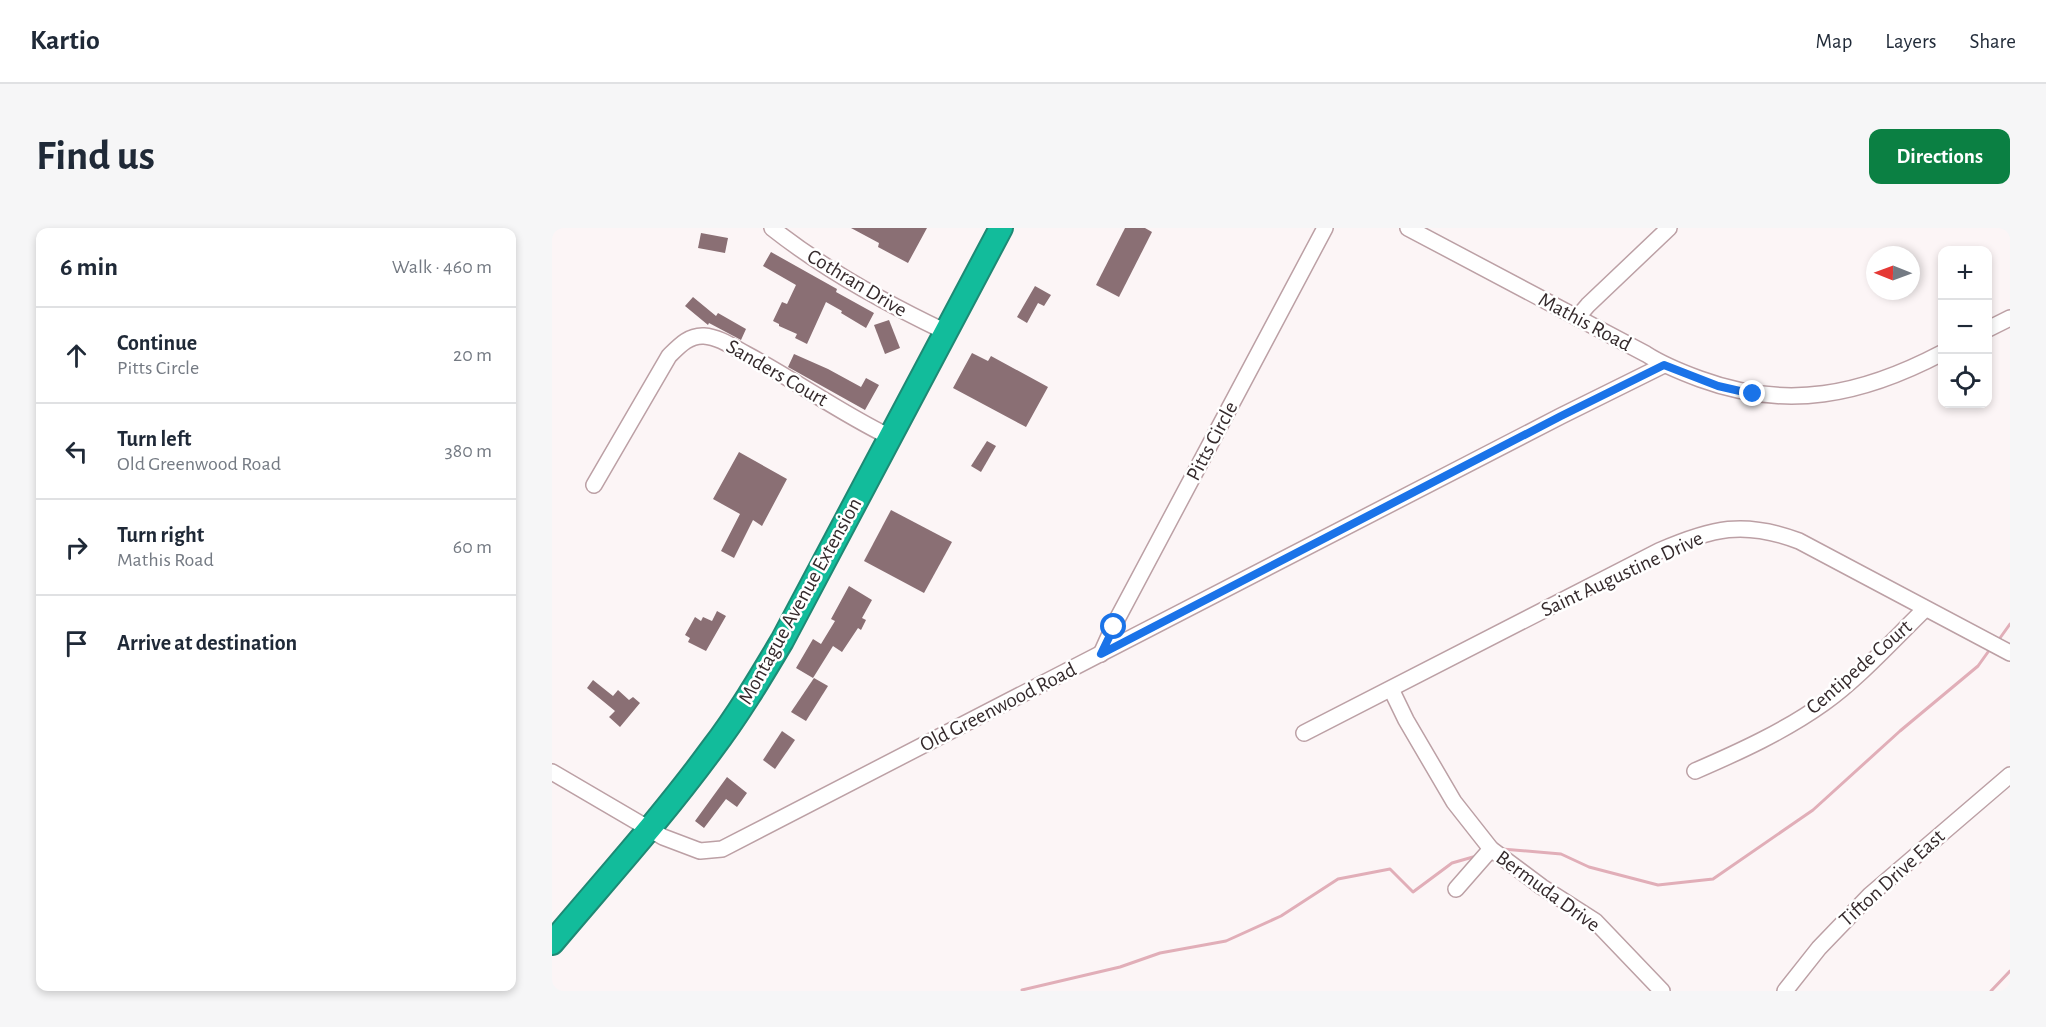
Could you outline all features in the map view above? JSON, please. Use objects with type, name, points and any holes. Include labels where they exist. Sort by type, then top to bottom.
[{"type":"highway","name":"Montague Avenue Extension","points":[[552,943],[713,748],[760,678],[1001,228]]},
{"type":"street","name":"Cothran Drive","points":[[772,228],[829,270],[946,333]]},
{"type":"street","name":"Pitts Circle","points":[[1101,654],[1114,625],[1325,228]]},
{"type":"street","name":"Mathis Road","points":[[1408,228],[1664,365],[1718,386],[1753,394],[1801,397],[1829,394],[1870,385],[1896,376],[1940,354]]},
{"type":"street","points":[[1577,318],[1669,228]]},
{"type":"street","points":[[1992,327],[2010,318]]},
{"type":"street","name":"Sanders Court","points":[[594,485],[669,356],[680,345],[698,336],[718,339],[890,437]]},
{"type":"street","name":"Old Greenwood Road","points":[[552,772],[663,837],[700,851],[722,849],[1664,365]]},
{"type":"street","name":"Saint Augustine Drive","points":[[1304,733],[1659,551],[1690,537],[1722,529],[1743,528],[1767,531],[1799,541],[2010,653]]},
{"type":"street","name":"Centipede Court","points":[[1695,771],[1795,722],[1826,702],[1925,609]]},
{"type":"street","name":"Bermuda Drive","points":[[1391,689],[1406,720],[1454,802],[1491,849],[1542,887],[1595,921],[1662,991]]},
{"type":"street","name":"Tifton Drive East","points":[[1785,991],[1819,948],[1870,895],[2010,776]]},
{"type":"street","points":[[1456,889],[1491,849]]},
{"type":"building","points":[[851,228],[927,228],[908,263],[878,247],[879,243]]},
{"type":"building","points":[[1125,228],[1145,228],[1152,232],[1119,297],[1096,285]]},
{"type":"building","points":[[701,233],[728,238],[725,253],[698,248]]},
{"type":"building","points":[[771,252],[874,313],[866,328],[826,302],[807,344],[795,338],[797,334],[779,326],[773,321],[782,302],[787,304],[796,285],[763,266]]},
{"type":"building","points":[[1035,286],[1051,295],[1044,306],[1038,303],[1027,323],[1017,317]]},
{"type":"building","points":[[693,297],[716,316],[718,313],[746,329],[741,340],[709,323],[708,325],[685,306]]},
{"type":"building","points":[[889,320],[900,348],[885,354],[874,325]]},
{"type":"building","points":[[972,353],[988,361],[991,356],[1048,387],[1026,427],[953,388]]},
{"type":"building","points":[[794,354],[861,387],[866,378],[879,385],[865,410],[788,367]]},
{"type":"building","points":[[987,441],[996,446],[981,472],[971,466]]},
{"type":"building","points":[[739,452],[787,479],[762,526],[753,520],[734,558],[721,551],[740,514],[713,499]]},
{"type":"building","points":[[891,510],[952,542],[924,593],[864,561]]},
{"type":"building","points":[[849,586],[872,600],[862,618],[866,620],[861,630],[858,628],[842,652],[833,646],[813,678],[796,668],[813,639],[821,644],[835,621],[831,619]]},
{"type":"building","points":[[717,611],[726,616],[706,651],[688,642],[690,638],[685,635],[695,617],[701,621],[703,617],[712,621]]},
{"type":"building","points":[[814,678],[828,686],[806,721],[791,712]]},
{"type":"building","points":[[593,680],[613,696],[618,690],[629,700],[633,697],[640,703],[620,727],[609,717],[615,711],[587,688]]},
{"type":"building","points":[[782,731],[795,740],[775,769],[763,760]]},
{"type":"building","points":[[727,777],[747,793],[737,807],[726,799],[704,828],[695,821]]},
{"type":"waterway","points":[[2000,638],[2010,624]]},
{"type":"waterway","points":[[1502,849],[1561,854],[1589,867],[1658,885],[1713,879],[1813,810],[1900,731],[1978,666],[1988,652]]},
{"type":"waterway","points":[[1022,990],[1120,967],[1160,953],[1226,941],[1281,916],[1338,879],[1390,869],[1413,892],[1452,863],[1473,857]]},
{"type":"waterway","points":[[1991,991],[2010,971]]},
{"type":"route","points":[[1114,627],[1101,654],[1664,365],[1718,386],[1753,394]]}]
